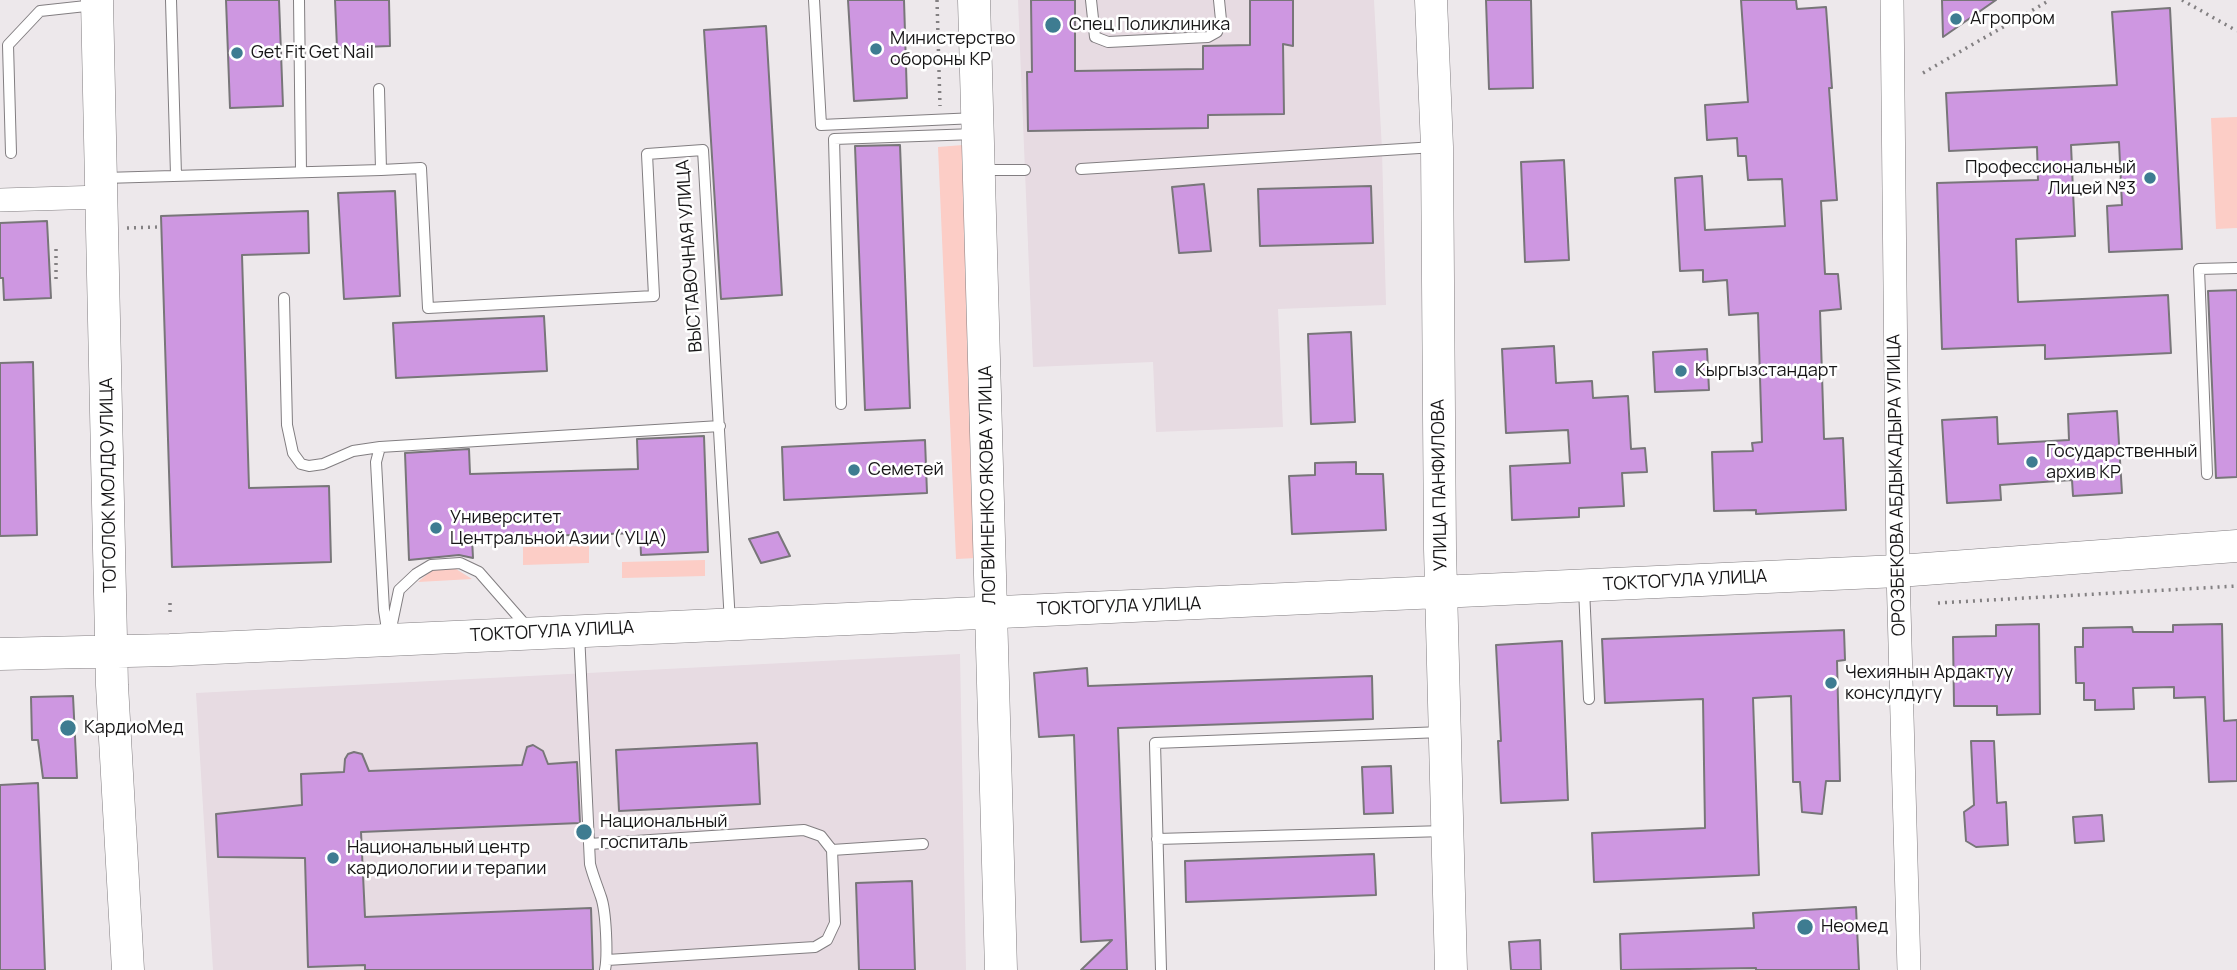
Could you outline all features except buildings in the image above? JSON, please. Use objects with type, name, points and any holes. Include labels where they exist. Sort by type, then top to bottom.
[{"type":"main road","name":"ЛОГВИНЕНКО ЯКОВА УЛИЦА","points":[[974,0],[1001,970]]},
{"type":"main road","name":"УЛИЦА ПАНФИЛОВА","points":[[1431,0],[1437,147],[1442,593],[1451,970]]},
{"type":"main road","name":"ТОГОЛОК МОЛДО УЛИЦА","points":[[98,3],[111,652],[128,970]]},
{"type":"main road","name":"ТОКТОГУЛА УЛИЦА","points":[[0,654],[111,652],[1442,593],[1898,571],[2237,547]]},
{"type":"street","name":"ОРОЗБЕКОВА АБДЫКАДЫРА УЛИЦА","points":[[1892,0],[1898,571],[1909,970]]},
{"type":"street","points":[[0,200],[103,187]]},
{"type":"lane","points":[[171,0],[176,175]]},
{"type":"lane","points":[[299,0],[301,171]]},
{"type":"lane","points":[[814,0],[821,125],[978,126]]},
{"type":"lane","points":[[1091,0],[1095,37],[1108,42],[1208,37],[1217,32],[1221,20],[1219,0]]},
{"type":"lane","points":[[11,153],[8,45],[40,11],[98,3]]},
{"type":"lane","points":[[103,187],[176,175],[381,170],[379,89]]},
{"type":"lane","points":[[841,404],[834,139],[941,135],[978,126]]},
{"type":"lane","points":[[1082,169],[1437,147]]},
{"type":"lane","name":"ВЫСТАВОЧНАЯ УЛИЦА","points":[[381,170],[421,168],[428,308],[654,296],[647,154],[703,150],[730,624]]},
{"type":"lane","points":[[979,170],[1025,170]]},
{"type":"lane","points":[[2207,474],[2199,269],[2237,268]]},
{"type":"lane","points":[[284,298],[287,425],[293,453],[301,464],[323,464],[353,451],[380,447],[720,426]]},
{"type":"lane","points":[[380,447],[376,462],[388,639]]},
{"type":"lane","points":[[388,639],[399,590],[416,573],[431,565],[460,563],[479,572],[532,633]]},
{"type":"lane","points":[[1584,586],[1589,699]]},
{"type":"lane","points":[[579,631],[589,845],[593,880],[602,899],[606,965],[815,947],[827,940],[835,923],[832,850],[821,836],[804,830],[589,845]]},
{"type":"lane","points":[[1161,970],[1154,743],[1445,732]]},
{"type":"lane","points":[[1157,839],[1447,831]]},
{"type":"lane","points":[[832,850],[923,844]]},
{"type":"path","points":[[937,0],[941,135]]},
{"type":"path","points":[[1923,73],[2050,0]]},
{"type":"path","points":[[2182,0],[2237,31]]},
{"type":"path","points":[[56,249],[57,280]]},
{"type":"path","points":[[1938,603],[2237,586]]},
{"type":"path","points":[[170,603],[170,616]]},
{"type":"shaded area","points":[[1018,0],[1374,0],[1386,305],[1278,309],[1283,427],[1156,432],[1153,362],[1033,367]]},
{"type":"shaded area","points":[[2237,117],[2237,228],[2216,229],[2211,118]]},
{"type":"shaded area","points":[[963,145],[977,558],[956,559],[938,147]]},
{"type":"shaded area","points":[[589,546],[589,563],[523,565],[523,547]]},
{"type":"shaded area","points":[[705,560],[705,576],[622,578],[622,562]]},
{"type":"shaded area","points":[[456,569],[472,579],[418,582],[431,571]]},
{"type":"shaded area","name":"Национальный госпиталь","points":[[960,654],[966,970],[213,970],[196,693]]},
{"type":"place","name":"Агропром","points":[[1956,19]]},
{"type":"place","name":"Спец Поликлиника","points":[[1053,25]]},
{"type":"place","name":"Министерство обороны КР","points":[[876,49]]},
{"type":"place","name":"Get Fit Get Nail","points":[[237,53]]},
{"type":"place","name":"Профессиональный Лицей №3","points":[[2150,178]]},
{"type":"place","name":"Кыргызстандарт","points":[[1681,371]]},
{"type":"place","name":"Государственный архив КР","points":[[2032,462]]},
{"type":"place","name":"Семетей","points":[[854,470]]},
{"type":"place","name":"Университет Центральной Азии ( УЦА)","points":[[436,528]]},
{"type":"place","name":"Чехиянын Ардактуу консулдугу","points":[[1831,683]]},
{"type":"place","name":"КардиоМед","points":[[68,728]]},
{"type":"place","name":"Национальный госпиталь","points":[[584,832]]},
{"type":"place","name":"Национальный центр кардиологии и терапии","points":[[333,858]]},
{"type":"place","name":"Неомед","points":[[1805,927]]}]
